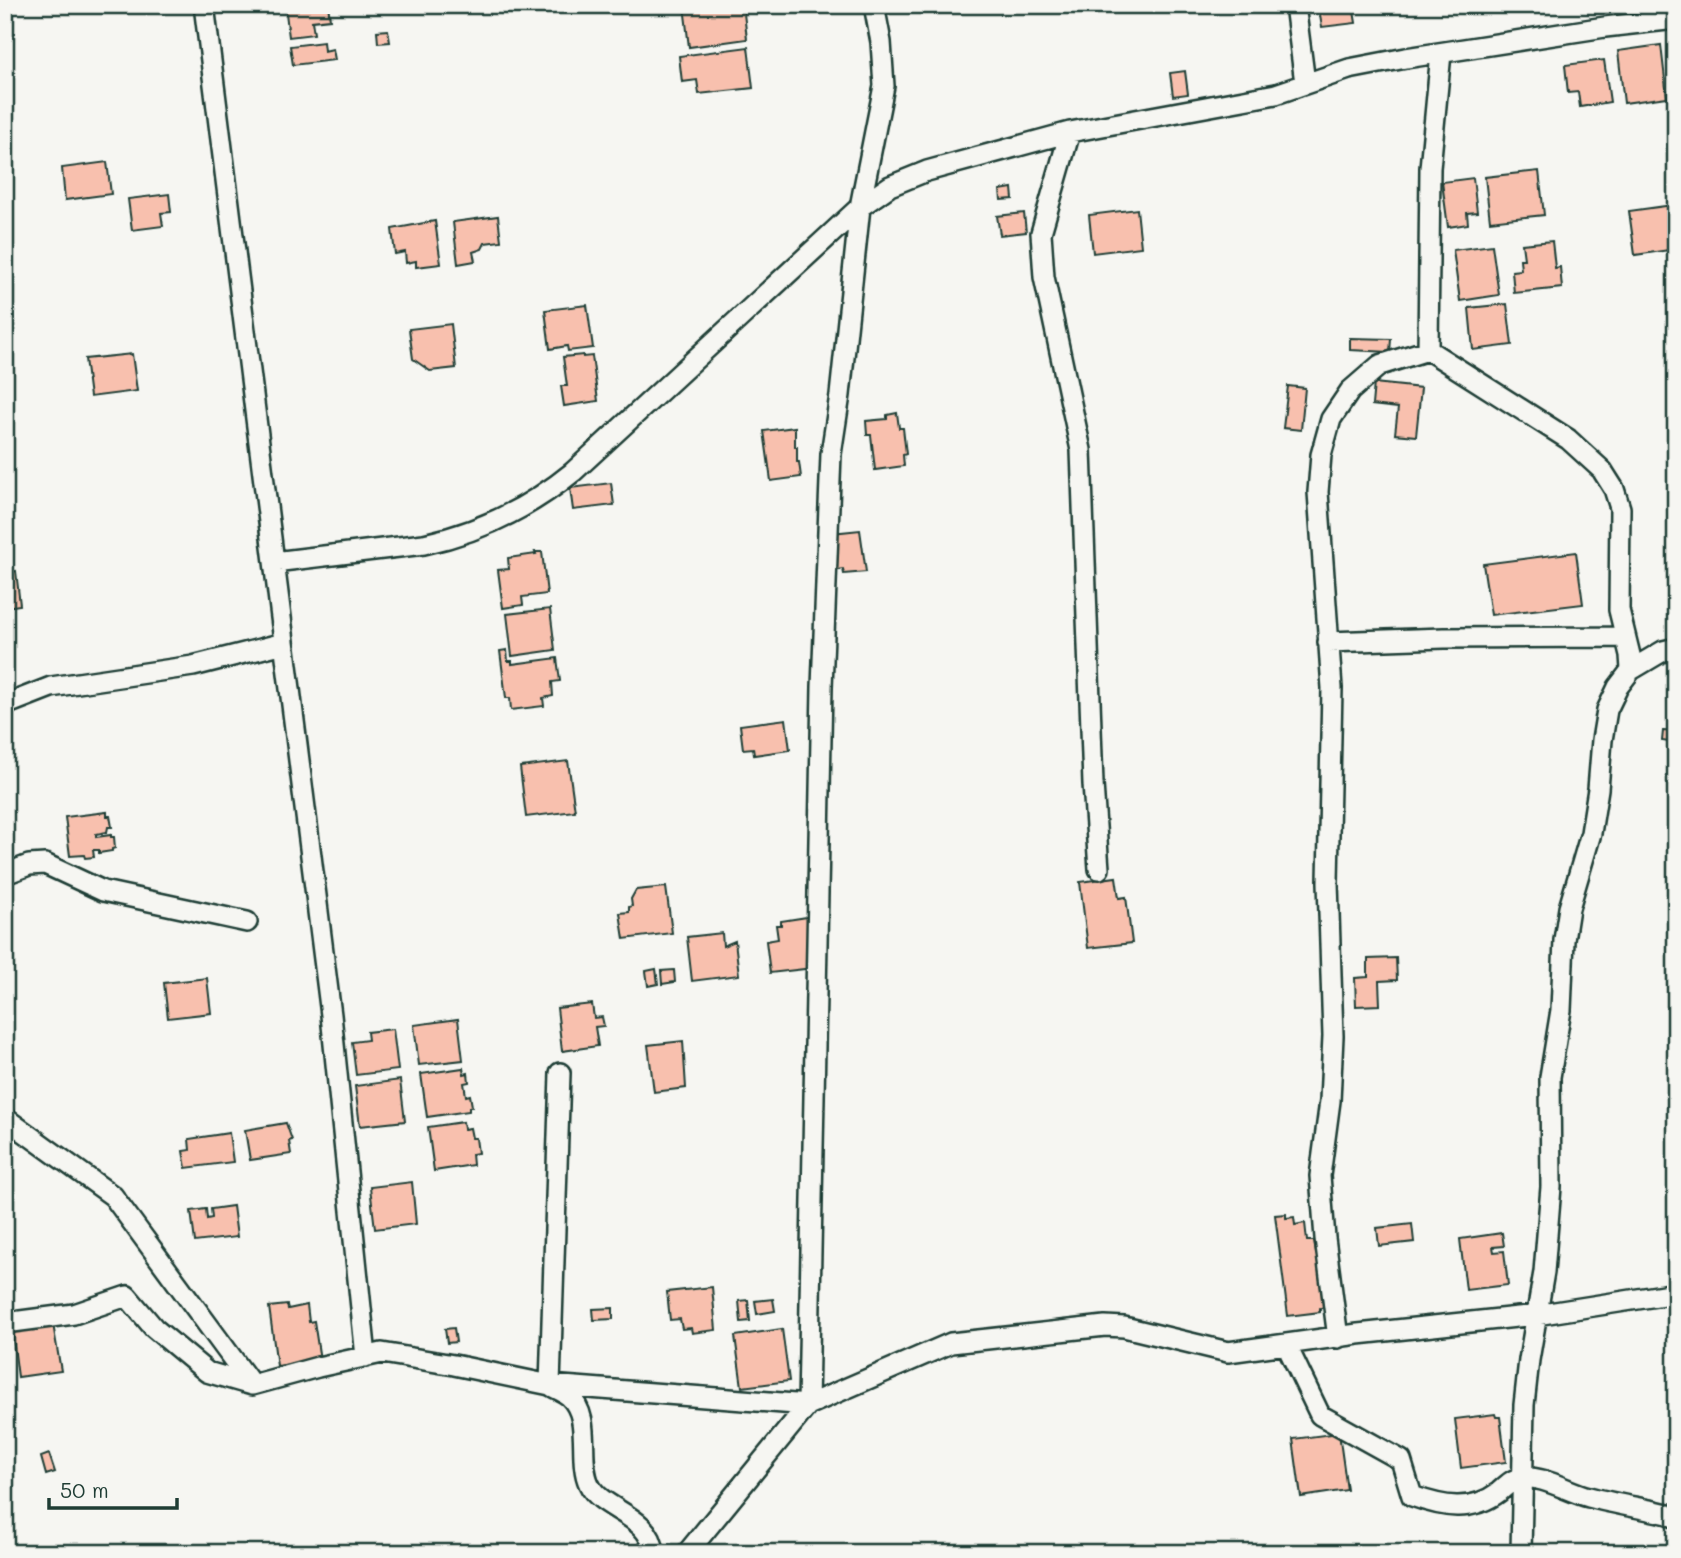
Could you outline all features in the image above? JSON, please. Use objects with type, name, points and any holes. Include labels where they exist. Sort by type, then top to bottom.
[{"type":"street","points":[[204,5],[331,1014],[366,1357]]},
{"type":"street","points":[[808,1405],[822,700],[831,454],[842,382],[860,207],[884,86],[881,42],[874,5]]},
{"type":"street","points":[[1295,5],[1305,83]]},
{"type":"street","points":[[274,562],[447,539],[492,523],[535,500],[573,472],[860,207],[890,186],[927,171],[1070,132],[1276,94],[1349,69],[1605,27],[1676,19]]},
{"type":"street","points":[[1428,350],[1430,168],[1441,53]]},
{"type":"street","points":[[1070,132],[1041,233],[1044,277],[1082,462],[1093,784],[1099,869]]},
{"type":"street","points":[[1338,1338],[1320,1176],[1330,1101],[1333,1037],[1328,883],[1332,688],[1318,492],[1321,455],[1331,419],[1350,391],[1380,365],[1428,350],[1568,439],[1602,470],[1614,489],[1620,508],[1619,610],[1631,670]]},
{"type":"street","points":[[1328,642],[1625,637]]},
{"type":"street","points":[[5,705],[51,687],[193,666],[284,643]]},
{"type":"street","points":[[1521,1553],[1524,1405],[1544,1272],[1551,1186],[1550,1077],[1561,1010],[1564,940],[1569,908],[1591,833],[1607,710],[1618,687],[1631,670],[1663,651],[1676,648]]},
{"type":"street","points":[[5,874],[29,864],[45,864],[103,891],[247,922]]},
{"type":"street","points":[[550,1385],[560,1073]]},
{"type":"street","points":[[5,1118],[113,1196],[252,1385]]},
{"type":"street","points":[[687,1553],[808,1405],[951,1343],[1105,1326],[1124,1327],[1228,1352],[1536,1315],[1676,1293]]},
{"type":"street","points":[[5,1323],[74,1314],[127,1296],[154,1328],[207,1372],[252,1385],[382,1353],[550,1385],[808,1405]]},
{"type":"street","points":[[1286,1344],[1320,1415],[1401,1460],[1412,1496],[1437,1505],[1476,1505],[1497,1493],[1509,1482],[1522,1478],[1542,1481],[1586,1497],[1676,1518]]},
{"type":"street","points":[[550,1385],[569,1396],[577,1408],[583,1430],[584,1459],[589,1485],[601,1499],[625,1512],[644,1529],[654,1553]]},
{"type":"building","points":[[285,5],[328,5],[330,19],[312,21],[314,34],[289,37]]},
{"type":"building","points":[[743,5],[747,39],[689,47],[684,6]]},
{"type":"building","points":[[1315,5],[1353,5],[1356,23],[1322,27],[1319,10],[1316,10]]},
{"type":"building","points":[[388,30],[390,42],[378,43],[377,31]]},
{"type":"building","points":[[323,42],[324,51],[333,49],[335,60],[293,65],[290,46]]},
{"type":"building","points":[[1661,45],[1667,97],[1624,103],[1618,51]]},
{"type":"building","points":[[748,47],[753,88],[699,94],[697,80],[682,82],[679,56]]},
{"type":"building","points":[[1604,60],[1610,102],[1580,107],[1578,92],[1568,93],[1565,65]]},
{"type":"building","points":[[1185,71],[1188,94],[1173,96],[1170,73]]},
{"type":"building","points":[[107,162],[111,194],[65,200],[62,168]]},
{"type":"building","points":[[1539,171],[1544,215],[1490,221],[1485,177]]},
{"type":"building","points":[[1473,178],[1477,212],[1467,213],[1468,224],[1448,227],[1442,182]]},
{"type":"building","points":[[1012,188],[1013,199],[1001,200],[1000,190]]},
{"type":"building","points":[[169,194],[171,212],[161,213],[163,226],[132,230],[128,199]]},
{"type":"building","points":[[1673,205],[1676,249],[1635,255],[1629,211]]},
{"type":"building","points":[[1137,209],[1141,247],[1093,253],[1089,215]]},
{"type":"building","points":[[1024,213],[1026,232],[1000,235],[997,216]]},
{"type":"building","points":[[498,216],[501,241],[485,243],[482,249],[473,252],[475,261],[458,264],[453,222]]},
{"type":"building","points":[[435,221],[441,264],[416,267],[416,261],[406,263],[405,252],[395,254],[392,229]]},
{"type":"building","points":[[1552,241],[1555,268],[1560,267],[1562,288],[1514,293],[1512,271],[1521,270],[1520,259],[1524,259],[1522,244]]},
{"type":"building","points":[[1492,245],[1499,295],[1460,301],[1453,250]]},
{"type":"building","points":[[1507,304],[1512,345],[1473,350],[1469,308]]},
{"type":"building","points":[[587,305],[593,348],[568,351],[567,346],[550,349],[545,310]]},
{"type":"building","points":[[451,324],[456,368],[430,371],[413,359],[409,329]]},
{"type":"building","points":[[1350,338],[1391,339],[1390,352],[1350,350]]},
{"type":"building","points":[[132,354],[137,391],[90,397],[85,359]]},
{"type":"building","points":[[592,356],[598,401],[564,406],[561,386],[567,386],[563,357]]},
{"type":"building","points":[[1374,383],[1421,388],[1416,436],[1395,434],[1398,408],[1372,405]]},
{"type":"building","points":[[1288,386],[1305,388],[1301,430],[1283,428]]},
{"type":"building","points":[[897,413],[899,428],[903,428],[906,454],[903,455],[904,466],[875,470],[871,435],[867,435],[866,421],[887,419],[887,415]]},
{"type":"building","points":[[795,427],[795,447],[801,477],[771,481],[764,431]]},
{"type":"building","points":[[611,483],[614,505],[573,510],[570,488]]},
{"type":"building","points":[[860,530],[866,572],[844,574],[843,569],[836,570],[832,533]]},
{"type":"building","points":[[535,552],[542,552],[547,594],[522,597],[523,605],[503,608],[498,570],[509,569],[508,558],[536,554]]},
{"type":"building","points":[[1576,552],[1583,604],[1491,615],[1483,564]]},
{"type":"building","points":[[16,571],[20,605],[5,607],[5,573]]},
{"type":"building","points":[[550,609],[555,650],[512,656],[507,614]]},
{"type":"building","points":[[507,650],[508,661],[512,661],[512,664],[557,658],[560,681],[552,682],[553,696],[543,698],[544,706],[511,710],[510,698],[506,698],[500,651]]},
{"type":"building","points":[[786,719],[790,750],[754,755],[753,748],[743,749],[740,725]]},
{"type":"building","points":[[1663,731],[1676,732],[1676,743],[1662,741]]},
{"type":"building","points":[[568,761],[575,811],[526,817],[520,767]]},
{"type":"building","points":[[107,812],[112,827],[108,827],[107,832],[96,834],[96,837],[111,835],[114,837],[115,848],[99,853],[99,850],[93,850],[94,857],[70,856],[65,817]]},
{"type":"building","points":[[1116,877],[1119,898],[1126,897],[1132,943],[1088,948],[1080,882]]},
{"type":"building","points":[[666,887],[672,933],[624,939],[620,913],[629,912],[636,890]]},
{"type":"building","points":[[807,917],[813,968],[770,973],[766,941],[778,939],[776,925],[781,925],[781,921]]},
{"type":"building","points":[[722,933],[723,946],[735,941],[739,975],[692,981],[687,937]]},
{"type":"building","points":[[1396,958],[1397,980],[1379,981],[1380,1005],[1356,1006],[1355,978],[1368,977],[1368,959]]},
{"type":"building","points":[[656,969],[658,984],[648,986],[646,971]]},
{"type":"building","points":[[674,970],[675,982],[662,984],[661,971]]},
{"type":"building","points":[[207,978],[211,1013],[168,1018],[164,983]]},
{"type":"building","points":[[592,1004],[594,1018],[602,1017],[604,1026],[595,1027],[598,1046],[562,1051],[557,1008]]},
{"type":"building","points":[[458,1019],[463,1060],[419,1065],[414,1025]]},
{"type":"building","points":[[393,1029],[398,1070],[356,1075],[352,1042],[368,1040],[367,1032]]},
{"type":"building","points":[[683,1041],[686,1088],[654,1092],[648,1045]]},
{"type":"building","points":[[463,1068],[464,1074],[468,1073],[469,1082],[464,1083],[466,1096],[470,1095],[472,1106],[469,1111],[427,1117],[421,1074]]},
{"type":"building","points":[[400,1080],[405,1121],[360,1126],[355,1086]]},
{"type":"building","points":[[463,1122],[464,1129],[470,1128],[472,1138],[476,1138],[478,1153],[472,1154],[473,1165],[434,1171],[428,1127]]},
{"type":"building","points":[[286,1123],[292,1140],[289,1141],[291,1154],[250,1160],[245,1130]]},
{"type":"building","points":[[229,1133],[233,1162],[186,1168],[183,1151],[190,1150],[189,1139]]},
{"type":"building","points":[[412,1182],[416,1224],[375,1229],[370,1187]]},
{"type":"building","points":[[233,1206],[237,1237],[195,1242],[191,1211],[206,1209],[207,1219],[212,1218],[211,1209]]},
{"type":"building","points":[[1286,1214],[1286,1218],[1294,1217],[1295,1225],[1305,1223],[1307,1241],[1314,1241],[1316,1254],[1319,1253],[1326,1307],[1320,1308],[1320,1312],[1288,1316],[1275,1215]]},
{"type":"building","points":[[1412,1224],[1414,1242],[1379,1246],[1377,1228]]},
{"type":"building","points":[[1502,1233],[1504,1246],[1493,1247],[1494,1252],[1504,1251],[1508,1285],[1466,1290],[1460,1239]]},
{"type":"building","points":[[712,1287],[716,1330],[692,1333],[691,1328],[682,1329],[680,1319],[670,1320],[667,1292]]},
{"type":"building","points":[[773,1299],[775,1311],[757,1314],[755,1301]]},
{"type":"building","points":[[748,1300],[750,1321],[741,1322],[739,1301]]},
{"type":"building","points":[[287,1305],[288,1309],[307,1305],[309,1322],[314,1321],[320,1360],[277,1366],[269,1307]]},
{"type":"building","points":[[613,1308],[613,1319],[594,1320],[593,1309]]},
{"type":"building","points":[[53,1324],[61,1371],[18,1377],[12,1331]]},
{"type":"building","points":[[454,1328],[456,1342],[447,1343],[445,1329]]},
{"type":"building","points":[[782,1329],[789,1381],[742,1387],[735,1336]]},
{"type":"building","points":[[1495,1414],[1500,1417],[1506,1462],[1461,1468],[1455,1419]]},
{"type":"building","points":[[1339,1433],[1347,1490],[1301,1497],[1293,1439]]},
{"type":"building","points":[[49,1454],[55,1472],[46,1475],[41,1457]]}]
